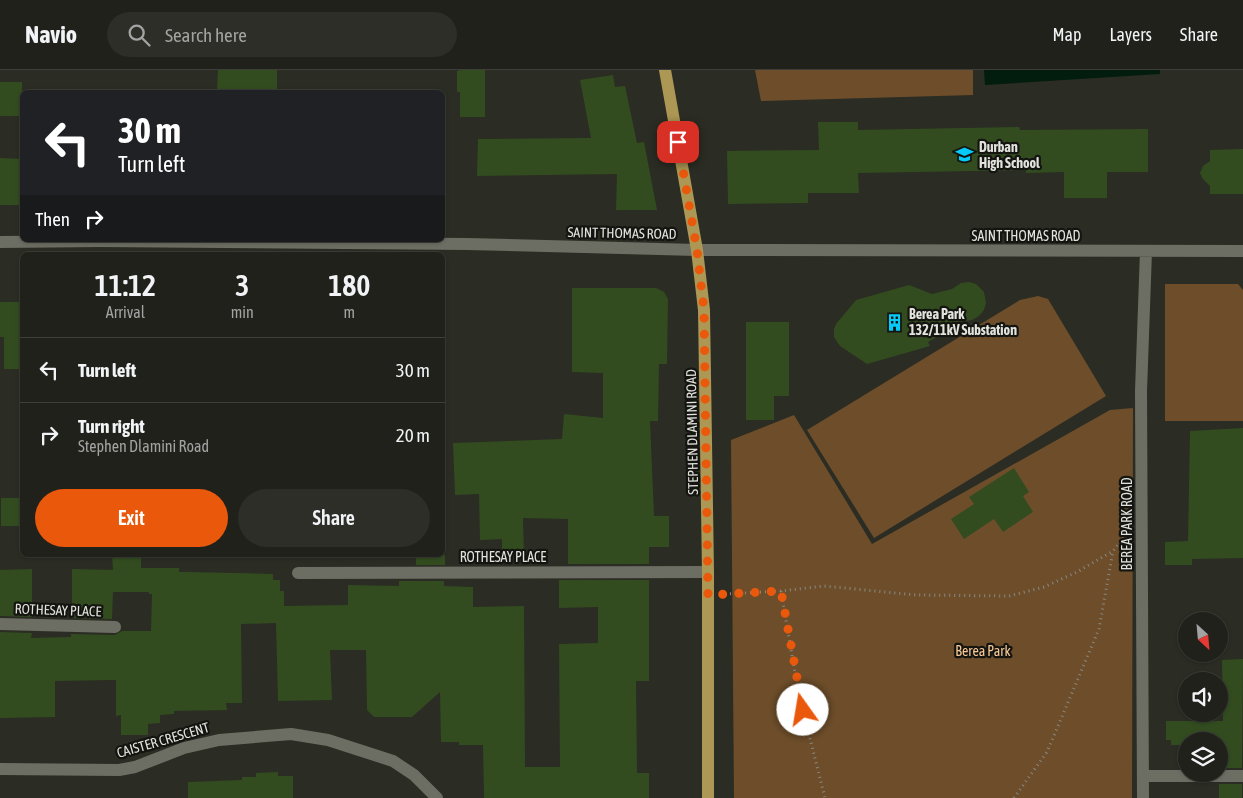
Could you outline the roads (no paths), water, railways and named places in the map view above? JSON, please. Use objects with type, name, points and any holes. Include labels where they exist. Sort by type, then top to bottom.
[{"type":"main road","name":"STEPHEN DLAMINI ROAD","points":[[665,70],[697,250],[704,310],[708,572],[708,798]]},
{"type":"street","name":"SAINT THOMAS ROAD","points":[[0,242],[20,242]]},
{"type":"street","name":"SAINT THOMAS ROAD","points":[[284,242],[467,244],[697,250],[1243,251]]},
{"type":"street","name":"BEREA PARK ROAD","points":[[1143,798],[1141,391],[1146,251]]},
{"type":"street","name":"ROTHESAY PLACE","points":[[298,573],[708,572]]},
{"type":"street","name":"ROTHESAY PLACE","points":[[0,624],[115,627]]},
{"type":"street","name":"CAISTER CRESCENT","points":[[0,769],[119,770],[135,767],[184,748],[219,740],[291,734],[328,740],[393,761],[414,775],[437,798]]},
{"type":"street","points":[[1143,776],[1243,776]]},
{"type":"place","name":"Durban High School","points":[[965,155]]},
{"type":"place","name":"Berea Park 132/11kV Substation","points":[[895,322]]},
{"type":"park label","name":"Berea Park","points":[[983,651]]}]
